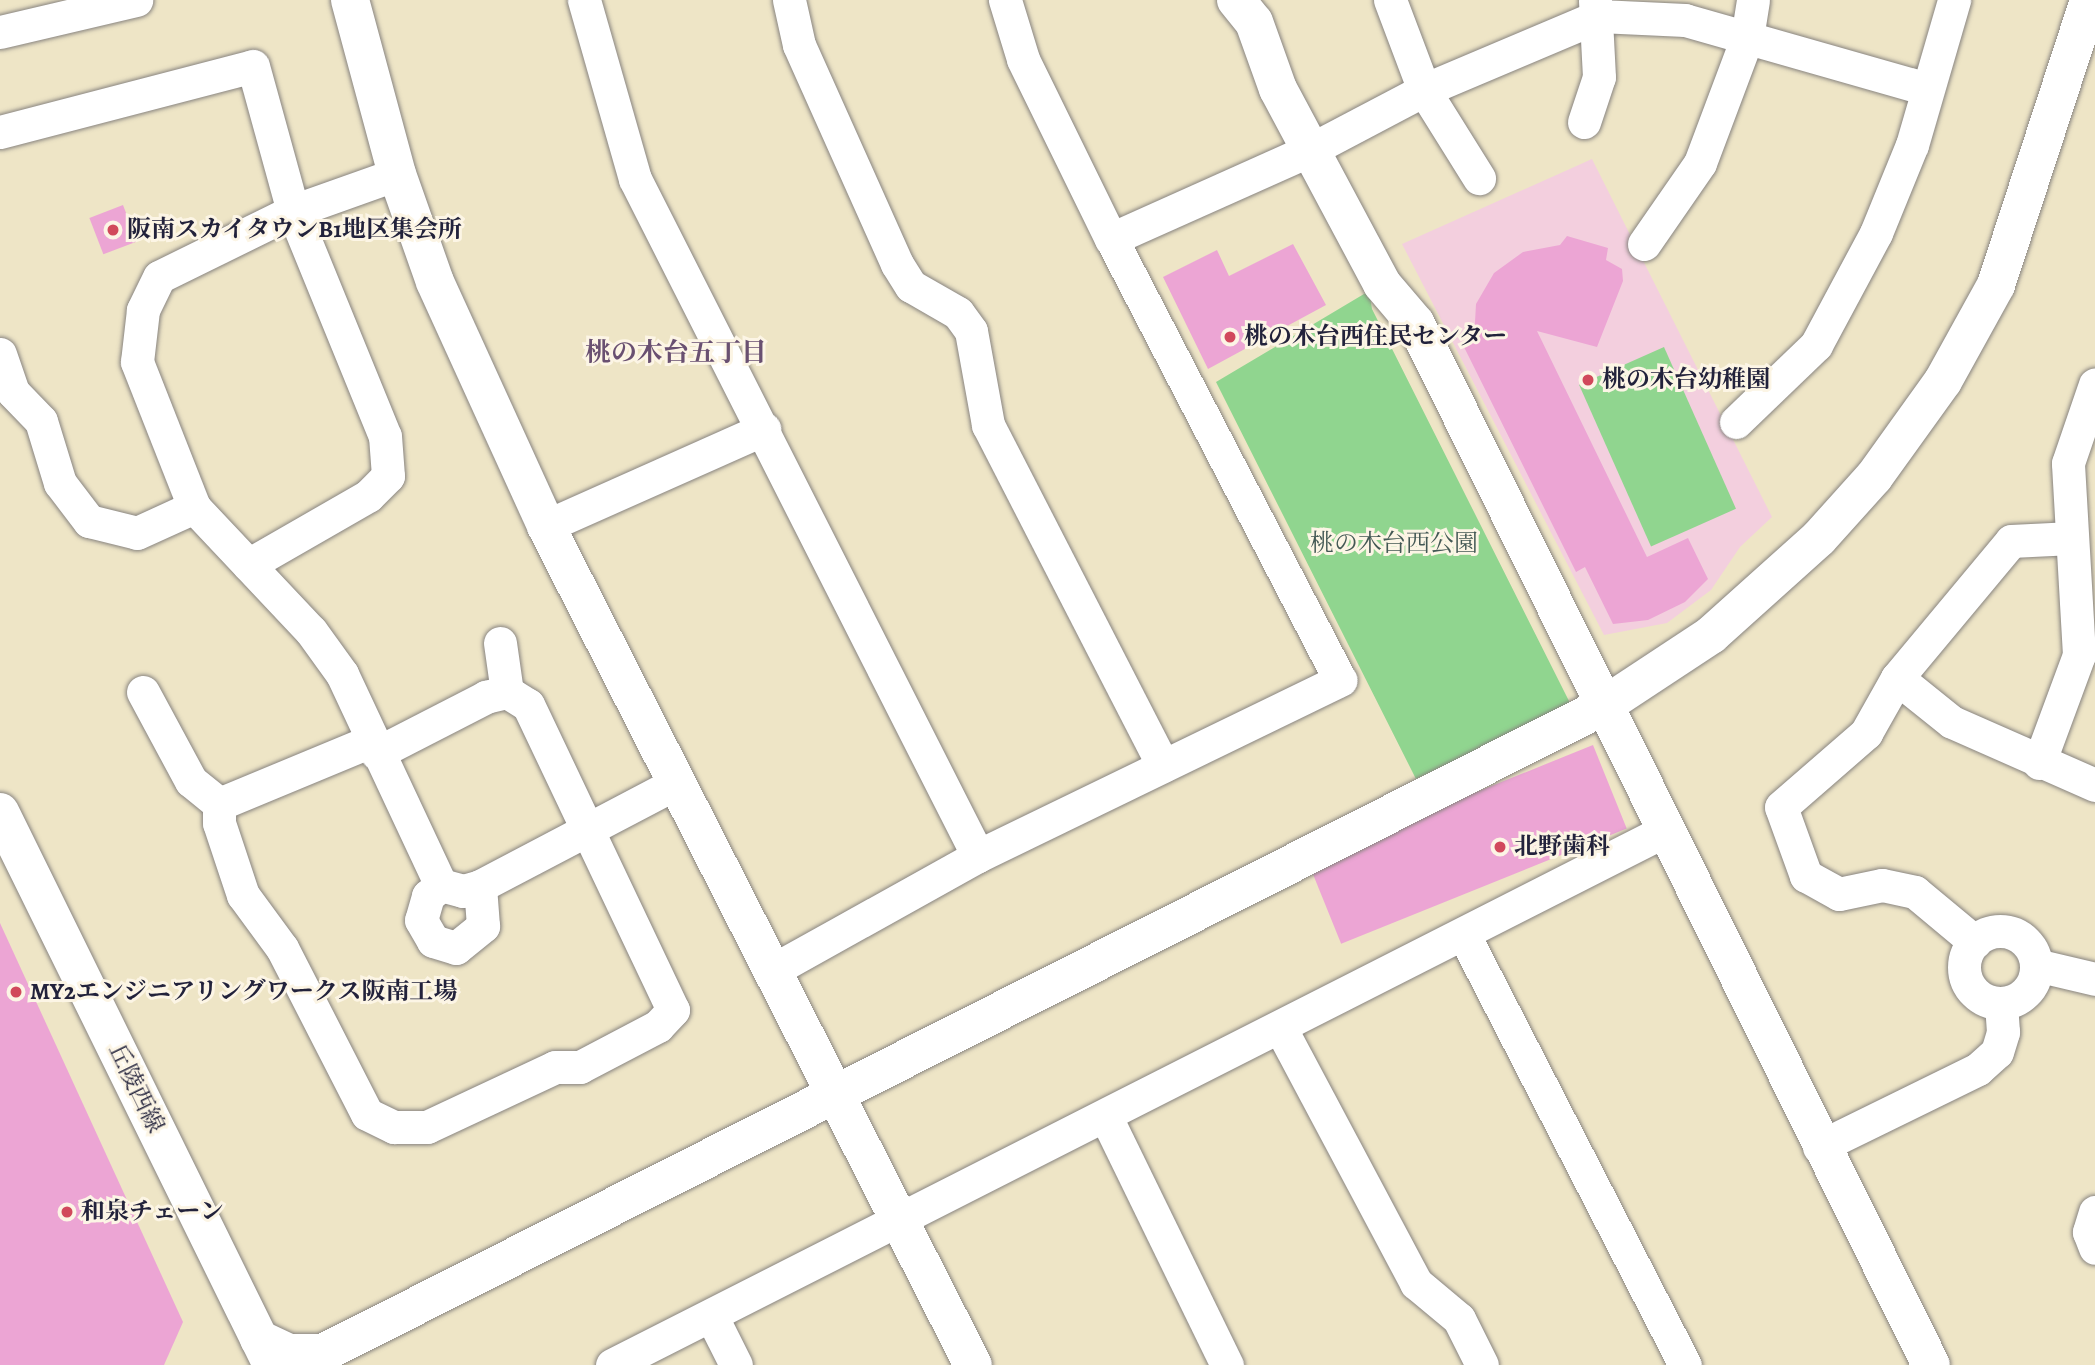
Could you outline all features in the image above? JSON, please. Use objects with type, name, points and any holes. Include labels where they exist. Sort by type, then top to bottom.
[{"type":"street","points":[[0,32],[136,0]]},
{"type":"street","points":[[350,0],[397,174],[435,282],[546,527],[837,1090],[973,1365]]},
{"type":"street","points":[[584,0],[635,179],[978,856]]},
{"type":"street","points":[[789,0],[799,46],[897,264],[911,286],[958,313],[971,331],[988,425],[1163,766]]},
{"type":"street","points":[[775,969],[978,856],[1340,680],[1111,239],[1023,59],[1005,0]]},
{"type":"street","points":[[1236,0],[1254,22],[1279,89],[1314,148],[1382,284],[1416,324],[1819,1147],[1931,1365]]},
{"type":"street","points":[[1390,0],[1424,90],[1479,178]]},
{"type":"street","points":[[1644,244],[1700,163],[1747,38],[1753,0]]},
{"type":"street","points":[[1736,422],[1816,345],[1876,233],[1927,89],[1954,0]]},
{"type":"street","points":[[259,1356],[323,1353],[837,1090],[1602,707],[1711,635],[1780,577],[1874,477],[1939,387],[1996,285],[2089,0]]},
{"type":"street","points":[[1111,239],[1314,148],[1424,90],[1597,8],[1685,20],[1927,89]]},
{"type":"street","points":[[1584,122],[1599,78],[1597,8]]},
{"type":"street","points":[[0,132],[253,66],[293,211],[385,436],[388,476],[368,496],[248,565]]},
{"type":"street","points":[[397,174],[293,211],[159,276],[143,310],[137,362],[194,507],[342,674],[440,885],[463,891],[480,886],[678,782]]},
{"type":"street","points":[[0,354],[13,392],[41,421],[60,483],[89,521],[137,533],[194,507]]},
{"type":"street","points":[[2039,763],[2079,655],[2072,538],[2082,482],[2079,420],[2095,384]]},
{"type":"street","points":[[546,527],[764,429]]},
{"type":"street","points":[[1975,942],[1915,892],[1882,884],[1839,894],[1806,876],[1781,807],[1866,733],[1897,678],[2011,541],[2072,538]]},
{"type":"street","points":[[500,643],[507,692]]},
{"type":"street","points":[[1897,678],[1952,722],[2039,763],[2095,785]]},
{"type":"street","points":[[143,692],[191,780],[219,804],[224,853],[243,895],[282,948],[367,1114],[394,1128],[427,1127],[555,1067],[580,1067],[658,1026],[673,1010],[585,833],[528,705],[507,692]]},
{"type":"street","points":[[219,804],[374,747],[507,692]]},
{"type":"street","name":"丘陵西線","points":[[0,811],[259,1356]]},
{"type":"street","points":[[612,1365],[713,1319],[901,1218],[1465,937],[1664,831]]},
{"type":"street","points":[[440,885],[428,896],[421,920],[433,941],[456,948],[484,926],[480,886]]},
{"type":"street","points":[[2036,965],[2029,988],[2001,1003],[1980,997],[1965,976],[1975,942],[1988,933],[2014,934],[2036,965],[2095,979]]},
{"type":"street","points":[[1465,937],[1685,1365]]},
{"type":"street","points":[[1819,1147],[1978,1069],[1997,1052],[2001,1003]]},
{"type":"street","points":[[1281,1029],[1416,1283],[1459,1319],[1482,1365]]},
{"type":"street","points":[[1106,1117],[1227,1365]]},
{"type":"street","points":[[2095,1212],[2089,1232],[2095,1248]]},
{"type":"street","points":[[713,1319],[736,1365]]},
{"type":"shaded area","name":"桃の木台幼稚園","points":[[1592,159],[1772,517],[1740,547],[1711,590],[1667,623],[1604,635],[1402,244]]},
{"type":"green space","name":"桃の木台西公園","points":[[1369,291],[1372,309],[1571,705],[1416,779],[1216,382]]},
{"type":"green space","points":[[1664,347],[1736,509],[1651,547],[1579,385]]},
{"type":"building","name":"阪南スカイタウンB1地区集会所","points":[[123,205],[137,241],[103,254],[89,218]]},
{"type":"building","points":[[1567,236],[1608,248],[1606,260],[1622,269],[1623,281],[1597,347],[1537,331],[1647,557],[1688,538],[1708,579],[1685,602],[1648,620],[1613,624],[1585,567],[1576,572],[1463,345],[1474,340],[1476,304],[1494,273],[1523,252],[1560,245]]},
{"type":"building","name":"桃の木台西住民センター","points":[[1293,244],[1326,305],[1208,369],[1163,277],[1217,250],[1229,276]]},
{"type":"building","name":"北野歯科","points":[[1593,745],[1627,828],[1341,944],[1307,860]]},
{"type":"building","name":"和泉チェーン","points":[[0,923],[183,1322],[164,1365],[0,1365]]},
{"type":"place","name":"阪南スカイタウンB1地区集会所","points":[[113,230]]},
{"type":"place","name":"桃の木台西住民センター","points":[[1230,337]]},
{"type":"place","name":"桃の木台幼稚園","points":[[1588,380]]},
{"type":"place","name":"北野歯科","points":[[1500,847]]},
{"type":"place","name":"MY2エンジニアリングワークス阪南工場","points":[[16,992]]},
{"type":"place","name":"和泉チェーン","points":[[67,1212]]},
{"type":"district","name":"桃の木台五丁目","points":[[676,353]]}]
